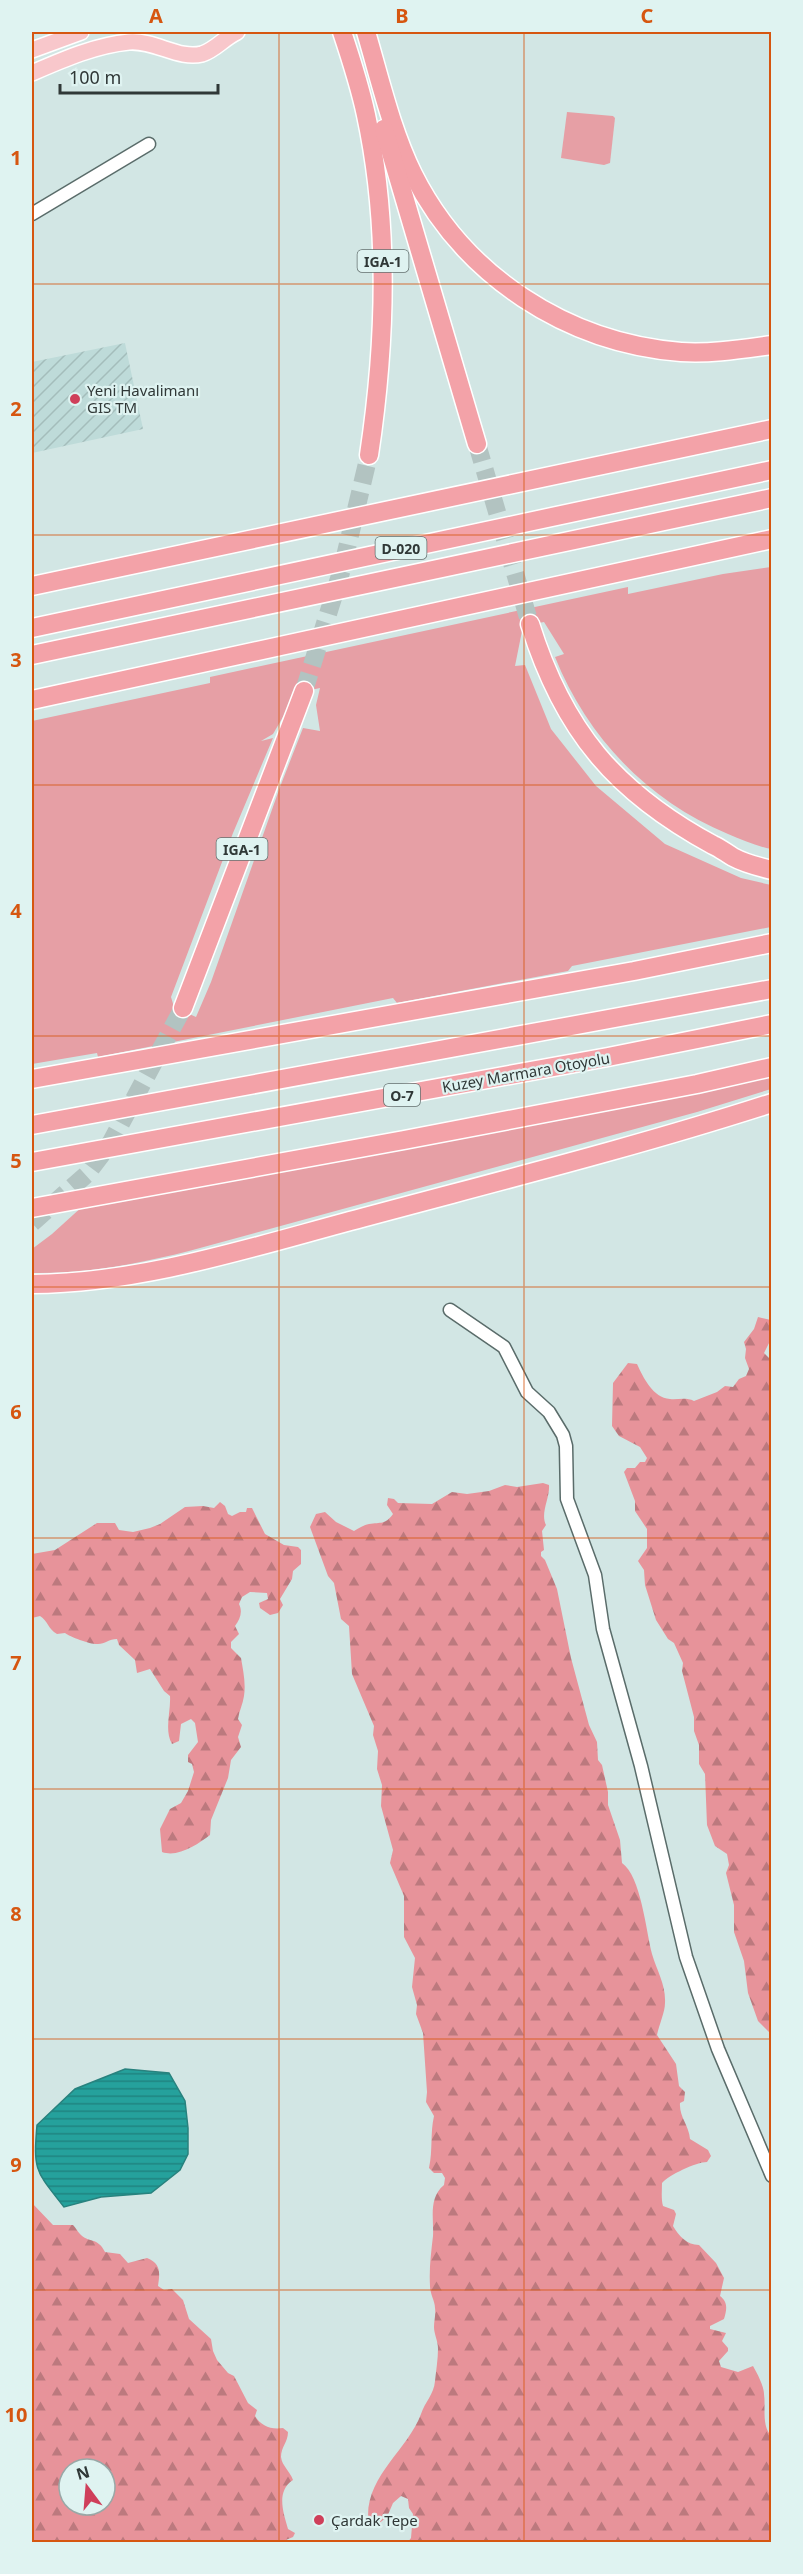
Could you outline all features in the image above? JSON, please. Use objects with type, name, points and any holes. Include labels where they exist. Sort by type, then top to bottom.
[{"type":"highway","name":"IGA-1","points":[[342,32],[365,68],[366,112],[377,176],[383,258],[383,328],[369,455]]},
{"type":"highway","points":[[354,32],[477,444]]},
{"type":"highway","points":[[366,32],[365,68],[406,158],[435,212],[477,261],[522,297],[573,326],[610,339],[654,349],[702,352],[771,345]]},
{"type":"highway","points":[[32,586],[771,429]]},
{"type":"highway","name":"D-020","points":[[32,628],[771,470]]},
{"type":"highway","name":"D-020","points":[[32,655],[771,498]]},
{"type":"highway","points":[[32,700],[771,539]]},
{"type":"highway","points":[[512,597],[532,597],[771,550]]},
{"type":"highway","points":[[530,624],[545,669],[562,703],[583,737],[604,764],[649,806],[673,822],[733,858],[771,870]]},
{"type":"highway","name":"IGA-1","points":[[183,1008],[304,691]]},
{"type":"highway","points":[[715,846],[771,862]]},
{"type":"highway","points":[[32,1079],[634,971],[771,943]]},
{"type":"highway","name":"O-7","points":[[32,1125],[771,989]]},
{"type":"highway","name":"Kuzey Marmara Otoyolu","points":[[32,1162],[608,1058],[771,1024]]},
{"type":"highway","points":[[32,1208],[450,1132],[697,1084],[771,1067]]},
{"type":"highway","points":[[32,1284],[81,1283],[125,1277],[212,1257],[585,1158],[771,1104]]},
{"type":"main road","points":[[32,50],[81,32]]},
{"type":"main road","points":[[154,32],[167,48]]},
{"type":"main road","points":[[32,73],[114,44],[140,42],[183,54],[201,54],[216,46],[230,34]]},
{"type":"street","points":[[32,214],[149,144]]},
{"type":"street","points":[[450,1310],[504,1347],[527,1392],[549,1412],[563,1436],[566,1446],[567,1499],[595,1575],[603,1629],[641,1766],[686,1957],[718,2049],[771,2176]]},
{"type":"shaded area","points":[[567,112],[615,118],[610,163],[604,165],[561,158]]},
{"type":"shaded area","points":[[125,343],[143,429],[32,453],[32,362]]},
{"type":"shaded area","points":[[771,567],[771,849],[744,841],[699,820],[672,804],[647,785],[624,763],[584,714],[568,686],[555,657],[564,654],[544,622],[523,626],[515,666],[525,665],[551,729],[596,786],[665,844],[741,878],[771,885],[771,927],[572,966],[568,971],[397,1003],[393,998],[98,1057],[97,1053],[32,1064],[32,721],[210,683],[210,677],[628,587],[628,594],[723,574]],"holes":[[[320,688],[316,705],[320,731],[303,728],[211,982],[196,1017],[174,1007],[171,997],[233,833],[273,738],[261,741],[273,734],[297,693]]]},
{"type":"shaded area","points":[[771,1077],[771,1089],[697,1112],[189,1251],[111,1267],[72,1272],[32,1273],[32,1249],[84,1205],[624,1107]]},
{"type":"green space","points":[[758,1317],[771,1320],[771,1339],[764,1353],[772,1361],[771,2034],[758,2021],[748,1993],[744,1961],[734,1932],[734,1905],[726,1873],[729,1865],[727,1854],[715,1846],[707,1825],[705,1774],[699,1764],[699,1745],[682,1671],[683,1663],[674,1643],[668,1639],[656,1620],[645,1585],[644,1570],[638,1561],[647,1548],[647,1529],[635,1511],[635,1501],[624,1472],[627,1468],[635,1468],[640,1462],[645,1462],[647,1458],[640,1447],[619,1436],[612,1426],[613,1383],[628,1363],[637,1364],[649,1386],[664,1398],[694,1401],[717,1392],[725,1386],[733,1387],[739,1379],[746,1376],[749,1369],[745,1358],[744,1342],[754,1329]]},
{"type":"green space","points":[[543,1483],[549,1485],[549,1490],[544,1516],[546,1525],[542,1531],[544,1550],[541,1556],[545,1560],[557,1589],[571,1658],[589,1725],[597,1742],[598,1760],[602,1765],[608,1792],[608,1805],[620,1840],[622,1863],[634,1879],[652,1954],[663,1984],[665,2007],[657,2035],[676,2064],[679,2086],[685,2092],[680,2108],[690,2139],[708,2150],[711,2156],[707,2162],[696,2164],[670,2176],[662,2183],[662,2203],[663,2206],[674,2210],[676,2214],[673,2226],[678,2233],[687,2242],[699,2245],[716,2263],[724,2278],[720,2296],[726,2306],[724,2319],[710,2326],[710,2329],[726,2333],[722,2341],[728,2351],[719,2361],[721,2367],[738,2372],[753,2366],[763,2387],[766,2428],[772,2437],[771,2542],[408,2542],[411,2538],[413,2514],[409,2508],[408,2499],[401,2496],[393,2503],[387,2517],[373,2528],[369,2526],[368,2509],[378,2480],[414,2428],[434,2386],[438,2349],[434,2330],[435,2305],[430,2289],[430,2261],[434,2202],[444,2185],[445,2178],[442,2173],[434,2173],[429,2168],[434,2116],[426,2102],[423,2033],[416,2014],[417,2005],[412,1987],[415,1958],[404,1937],[404,1896],[390,1863],[393,1850],[381,1806],[382,1785],[377,1769],[378,1751],[373,1735],[374,1726],[352,1674],[349,1626],[341,1619],[334,1583],[328,1576],[310,1527],[316,1514],[325,1512],[336,1522],[354,1531],[367,1524],[380,1523],[393,1514],[387,1505],[388,1498],[398,1503],[432,1504],[452,1492],[467,1494],[489,1491],[505,1485],[517,1487]]},
{"type":"green space","points":[[220,1502],[232,1516],[246,1512],[247,1508],[252,1508],[265,1534],[284,1545],[298,1547],[301,1550],[301,1564],[293,1571],[292,1579],[280,1599],[283,1605],[278,1613],[270,1615],[260,1608],[259,1603],[268,1599],[267,1593],[250,1592],[242,1597],[239,1604],[240,1615],[235,1626],[239,1634],[231,1642],[231,1648],[241,1658],[245,1686],[238,1719],[242,1725],[238,1737],[241,1747],[231,1760],[228,1778],[211,1820],[210,1835],[181,1852],[168,1853],[162,1852],[160,1829],[170,1809],[181,1803],[188,1791],[194,1772],[192,1764],[188,1762],[188,1755],[198,1742],[195,1723],[191,1719],[181,1724],[179,1741],[172,1744],[168,1727],[170,1696],[164,1691],[150,1669],[137,1673],[135,1660],[119,1645],[117,1639],[95,1644],[76,1639],[65,1633],[57,1634],[40,1616],[32,1618],[32,1554],[55,1550],[97,1523],[115,1523],[119,1530],[133,1532],[160,1524],[185,1507],[214,1508]]},
{"type":"green space","points":[[32,2203],[53,2225],[73,2225],[83,2237],[99,2244],[105,2252],[120,2254],[128,2263],[147,2258],[155,2263],[159,2273],[158,2286],[164,2290],[172,2289],[183,2300],[189,2319],[211,2339],[217,2360],[228,2373],[234,2376],[248,2403],[257,2410],[255,2416],[257,2419],[267,2426],[283,2428],[288,2432],[281,2457],[293,2480],[284,2490],[282,2502],[288,2529],[295,2533],[293,2537],[281,2542],[32,2542]]},
{"type":"water","points":[[125,2069],[169,2073],[185,2101],[188,2154],[180,2170],[151,2193],[101,2197],[64,2207],[47,2186],[38,2170],[36,2162],[37,2125],[75,2089]]},
{"type":"tunnel","points":[[477,444],[530,624]]},
{"type":"tunnel","points":[[304,691],[342,569],[369,455]]},
{"type":"tunnel","points":[[32,1223],[87,1174],[111,1142],[183,1008]]},
{"type":"place","name":"Yeni Havalimanı GIS TM","points":[[75,399]]},
{"type":"place","name":"Çardak Tepe","points":[[319,2520]]}]
